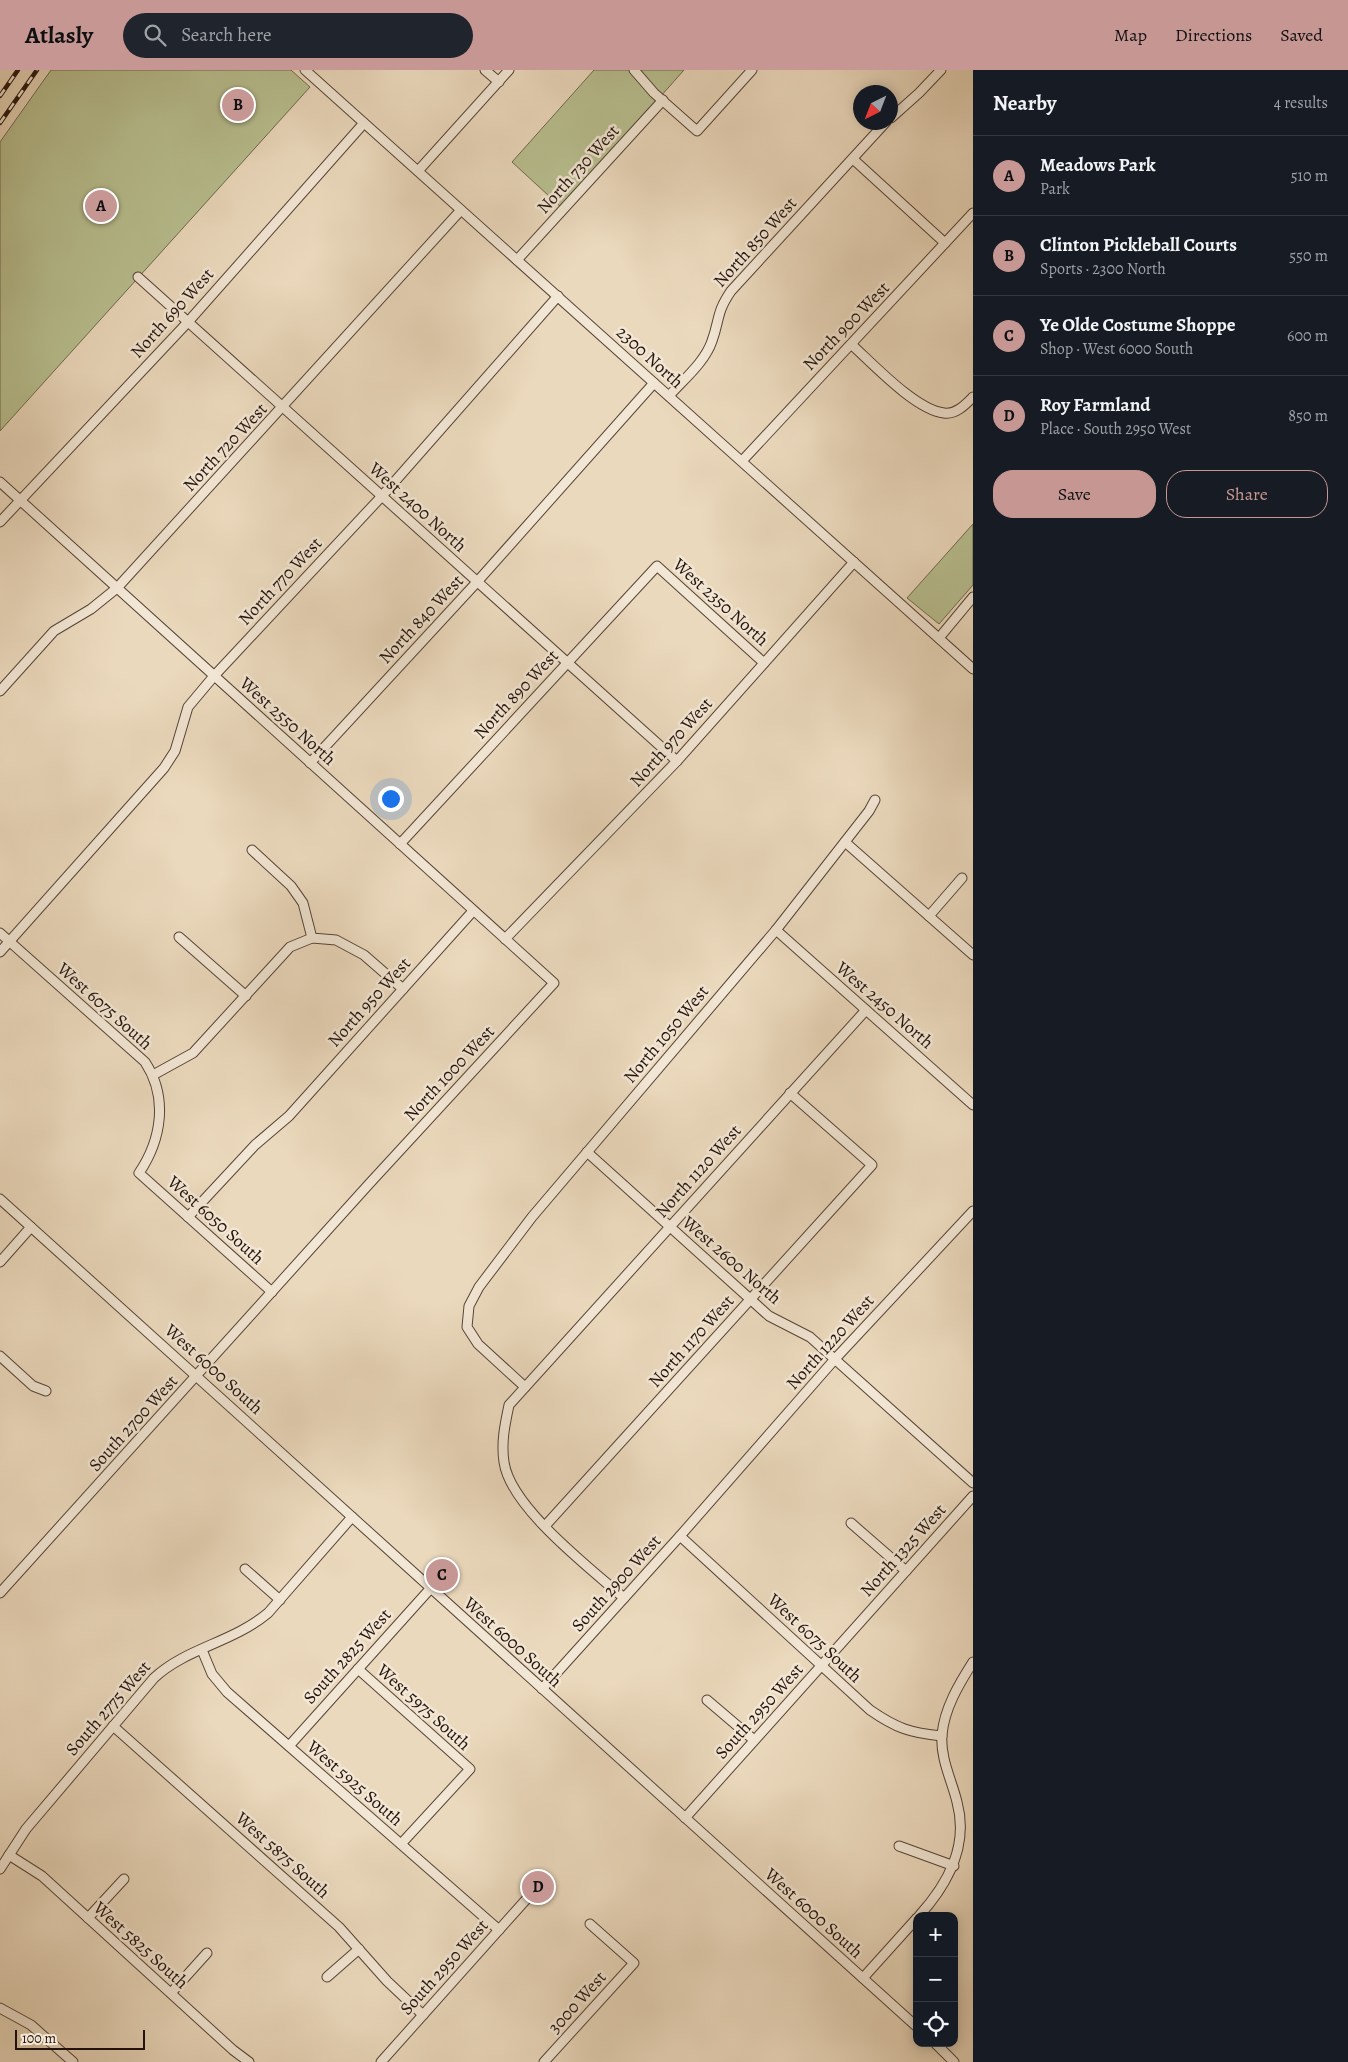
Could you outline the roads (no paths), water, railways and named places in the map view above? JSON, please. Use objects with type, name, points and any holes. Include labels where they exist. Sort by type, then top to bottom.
[{"type":"street","name":"2300 North","points":[[305,70],[973,669]]},
{"type":"street","points":[[313,77],[320,70]]},
{"type":"street","points":[[485,70],[499,82]]},
{"type":"street","points":[[418,171],[509,70]]},
{"type":"street","points":[[634,70],[662,100],[697,131],[752,70]]},
{"type":"street","points":[[898,111],[920,93],[941,70]]},
{"type":"street","name":"North 730 West","points":[[517,260],[662,100]]},
{"type":"street","name":"North 690 West","points":[[0,522],[188,322],[364,122]]},
{"type":"street","name":"North 850 West","points":[[669,396],[703,358],[712,341],[720,307],[731,291],[879,130]]},
{"type":"street","points":[[853,159],[945,243]]},
{"type":"street","name":"North 720 West","points":[[0,691],[54,631],[91,609],[117,588],[461,210]]},
{"type":"street","name":"North 900 West","points":[[742,461],[973,213]]},
{"type":"street","name":"West 2400 North","points":[[138,277],[677,761]]},
{"type":"street","name":"North 770 West","points":[[0,952],[164,768],[175,751],[188,707],[214,676],[382,496],[558,296]]},
{"type":"street","points":[[852,345],[923,408],[946,414],[964,407],[973,397]]},
{"type":"street","name":"North 840 West","points":[[310,762],[478,582],[654,383]]},
{"type":"street","name":"West 2550 North","points":[[0,482],[554,983]]},
{"type":"street","name":"North 970 West","points":[[505,939],[677,761],[854,562]]},
{"type":"street","name":"West 2350 North","points":[[657,566],[764,663]]},
{"type":"street","name":"North 890 West","points":[[400,844],[657,566]]},
{"type":"street","points":[[939,638],[973,598]]},
{"type":"street","name":"North 1050 West","points":[[525,1387],[478,1344],[467,1327],[469,1306],[479,1287],[532,1217],[776,930],[869,811],[875,800]]},
{"type":"street","points":[[845,842],[973,955]]},
{"type":"street","points":[[252,850],[291,886],[303,903],[312,938]]},
{"type":"street","points":[[930,916],[962,878]]},
{"type":"street","name":"North 950 West","points":[[188,1217],[255,1144],[289,1116],[473,910]]},
{"type":"street","name":"West 2450 North","points":[[776,930],[973,1105]]},
{"type":"street","name":"West 6075 South","points":[[0,933],[145,1062],[153,1075],[161,1110],[158,1132],[149,1158],[139,1173]]},
{"type":"street","points":[[178,937],[246,996]]},
{"type":"street","points":[[153,1075],[193,1053],[290,947],[312,938],[336,940],[364,955],[403,989]]},
{"type":"street","name":"North 1000 West","points":[[369,1184],[554,983]]},
{"type":"street","name":"North 1120 West","points":[[545,1526],[531,1513],[513,1488],[504,1463],[503,1433],[509,1404],[866,1010]]},
{"type":"street","name":"North 1170 West","points":[[545,1526],[872,1165],[790,1093]]},
{"type":"street","name":"West 2600 North","points":[[587,1152],[769,1316],[810,1337],[973,1483]]},
{"type":"street","name":"West 6050 South","points":[[139,1173],[272,1292]]},
{"type":"street","name":"South 2700 West","points":[[0,1594],[369,1184]]},
{"type":"street","name":"West 6000 South","points":[[0,1199],[913,2023]]},
{"type":"street","name":"North 1220 West","points":[[713,1497],[835,1360],[973,1211]]},
{"type":"street","points":[[0,1262],[31,1227]]},
{"type":"street","points":[[0,1356],[33,1386],[46,1391]]},
{"type":"street","name":"North 1325 West","points":[[857,1626],[973,1496]]},
{"type":"street","name":"South 2900 West","points":[[542,1689],[713,1497]]},
{"type":"street","name":"South 2775 West","points":[[0,1869],[26,1829],[164,1668],[252,1626],[280,1600],[352,1517]]},
{"type":"street","points":[[851,1523],[906,1571]]},
{"type":"street","points":[[545,1526],[624,1598]]},
{"type":"street","name":"West 6075 South","points":[[680,1536],[870,1710],[891,1725],[910,1733],[942,1736]]},
{"type":"street","points":[[245,1570],[280,1600]]},
{"type":"street","name":"South 2825 West","points":[[289,1746],[430,1589]]},
{"type":"street","name":"South 2950 West","points":[[685,1818],[857,1626]]},
{"type":"street","name":"West 5925 South","points":[[202,1650],[212,1674],[227,1692],[499,1930]]},
{"type":"street","points":[[923,1912],[938,1895],[954,1866],[961,1832],[958,1803],[948,1772],[942,1736],[956,1688],[973,1662]]},
{"type":"street","name":"West 5975 South","points":[[358,1669],[470,1770],[401,1844]]},
{"type":"street","points":[[707,1700],[754,1740]]},
{"type":"street","name":"West 5875 South","points":[[113,1726],[339,1927],[387,1982],[424,2015]]},
{"type":"street","points":[[899,1846],[954,1866]]},
{"type":"street","name":"West 5825 South","points":[[10,1855],[42,1876],[249,2062]]},
{"type":"street","points":[[88,1918],[124,1878]]},
{"type":"street","name":"South 2950 West","points":[[381,2062],[531,1894]]},
{"type":"street","points":[[863,1978],[913,1923]]},
{"type":"street","name":"3000 West","points":[[544,2062],[634,1963],[590,1924]]},
{"type":"street","points":[[327,1977],[359,1949]]},
{"type":"street","points":[[171,1993],[207,1953]]},
{"type":"street","points":[[0,2008],[31,2025],[73,2062]]},
{"type":"street","points":[[939,2047],[952,2059],[960,2062]]},
{"type":"railway","points":[[0,96],[18,70]]},
{"type":"railway","points":[[0,123],[37,70]]},
{"type":"place","name":"Clinton Pickleball Courts","points":[[238,105]]},
{"type":"place","name":"Meadows Park","points":[[101,206]]},
{"type":"place","name":"Ye Olde Costume Shoppe","points":[[442,1575]]},
{"type":"place","name":"Roy Farmland","points":[[538,1887]]}]
